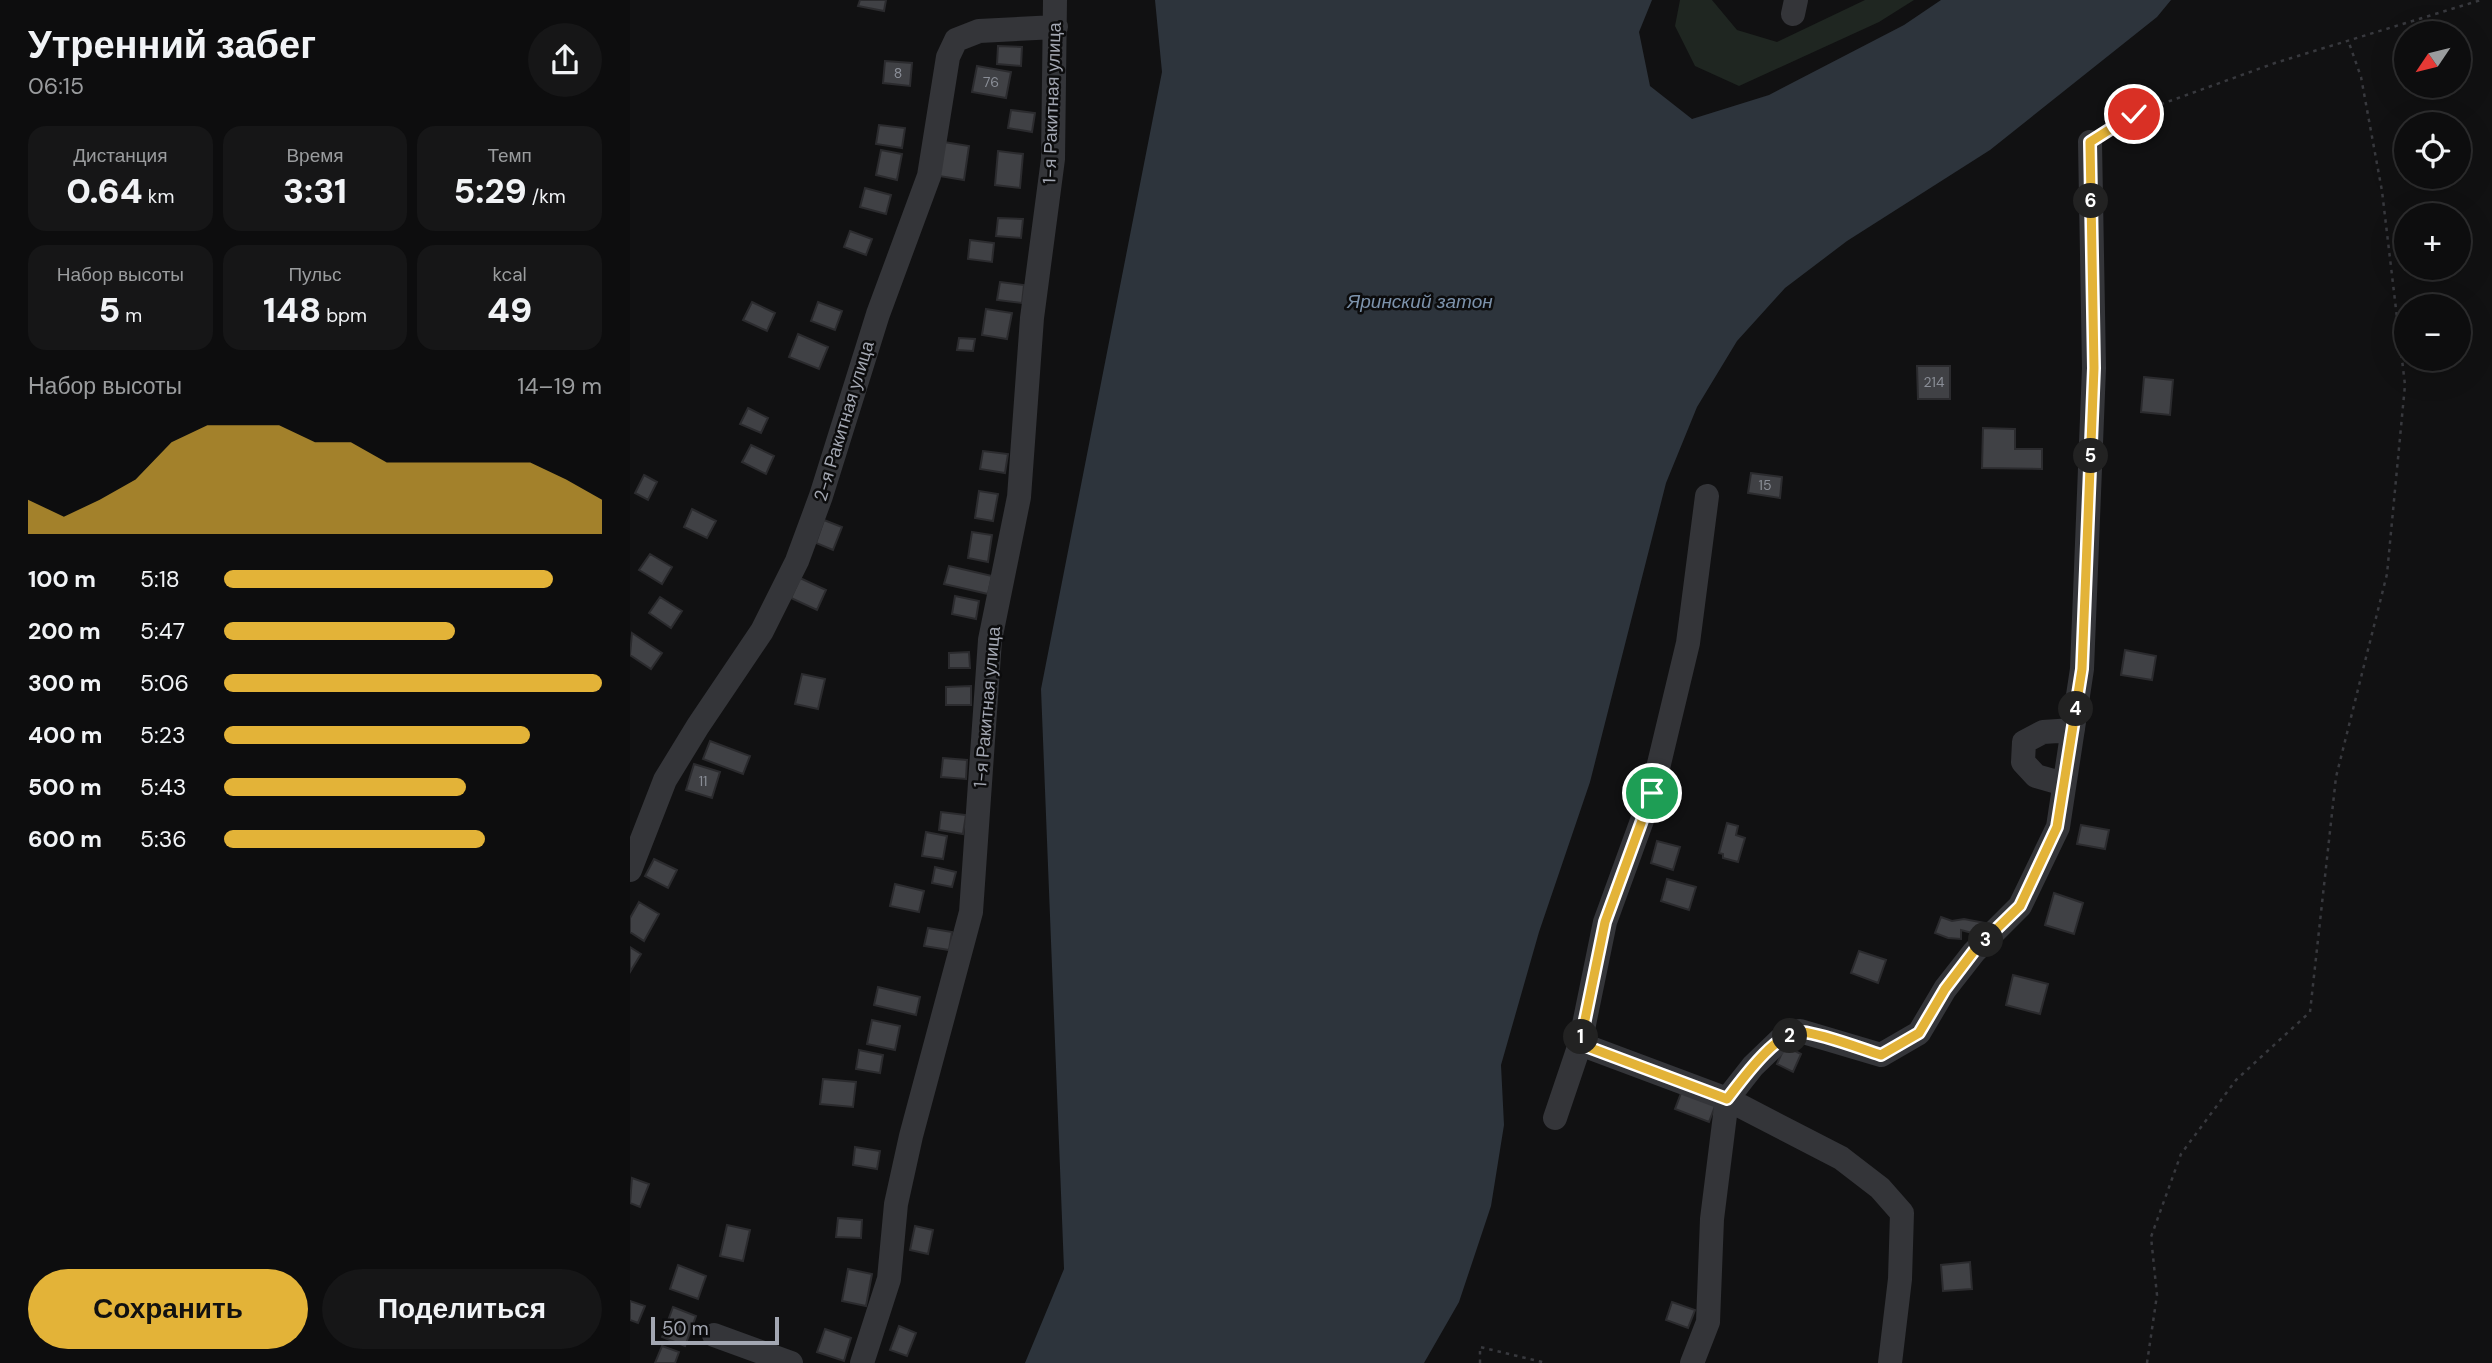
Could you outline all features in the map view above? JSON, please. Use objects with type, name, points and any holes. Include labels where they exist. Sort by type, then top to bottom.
[{"type":"street","name":"1-я Ракитная улица","points":[[862,1363],[889,1279],[896,1204],[911,1136],[971,912],[990,640],[1019,497],[1032,318],[1053,159],[1055,0]]},
{"type":"street","name":"2-я Ракитная улица","points":[[630,870],[665,780],[762,631],[797,561],[821,496],[878,314],[929,176],[948,57],[956,40],[979,31],[1056,27]]},
{"type":"street","points":[[1692,1363],[1709,1322],[1712,1219],[1727,1099],[1753,1066],[1780,1040],[1800,1031],[1881,1055],[1919,1033],[1945,989],[1974,951],[2020,906],[2057,827],[2082,669],[2094,368],[2090,142]]},
{"type":"street","points":[[1555,1118],[1580,1044],[1605,922],[1652,793],[1688,643],[1707,496]]},
{"type":"street","points":[[2064,784],[2036,776],[2023,762],[2024,742],[2043,732],[2073,730]]},
{"type":"street","points":[[1580,1044],[1727,1099],[1841,1158],[1880,1188],[1902,1213],[1900,1279],[1890,1363]]},
{"type":"street","points":[[714,1335],[791,1363]]},
{"type":"path","points":[[2090,142],[2134,114],[2275,63],[2480,0]]},
{"type":"path","points":[[2147,1363],[2157,1295],[2151,1237],[2181,1154],[2235,1080],[2310,1012],[2336,777],[2387,574],[2405,385],[2382,191],[2361,77],[2348,40]]},
{"type":"path","points":[[1480,1363],[1480,1347],[1546,1363]]},
{"type":"shaded area","points":[[1680,0],[1712,0],[1737,30],[1777,42],[1865,0],[1914,0],[1879,22],[1739,86],[1695,66],[1675,26]]},
{"type":"water","name":"Яринский затон","points":[[1155,0],[1652,0],[1639,32],[1650,86],[1692,119],[1769,95],[1904,25],[1941,0],[2171,0],[2157,17],[1990,150],[1847,241],[1785,288],[1737,341],[1697,407],[1666,483],[1590,782],[1539,932],[1501,1065],[1504,1125],[1491,1206],[1459,1302],[1424,1363],[1025,1363],[1064,1269],[1041,689],[1162,72]]},
{"type":"building","points":[[860,0],[886,0],[884,11],[858,6]]},
{"type":"building","points":[[998,46],[1022,47],[1021,66],[997,64]]},
{"type":"building","points":[[885,61],[912,63],[910,86],[883,83]]},
{"type":"building","points":[[977,66],[1011,72],[1006,98],[972,92]]},
{"type":"building","points":[[1011,110],[1035,113],[1032,132],[1008,128]]},
{"type":"building","points":[[879,125],[905,128],[902,148],[876,144]]},
{"type":"building","points":[[944,142],[969,146],[964,180],[939,176]]},
{"type":"building","points":[[881,150],[902,154],[897,180],[876,175]]},
{"type":"building","points":[[998,151],[1023,154],[1020,188],[995,185]]},
{"type":"building","points":[[865,188],[891,195],[886,214],[860,207]]},
{"type":"building","points":[[998,218],[1023,219],[1021,238],[996,236]]},
{"type":"building","points":[[850,231],[872,239],[866,255],[844,247]]},
{"type":"building","points":[[970,240],[994,243],[992,262],[968,259]]},
{"type":"building","points":[[1000,282],[1024,285],[1022,303],[997,300]]},
{"type":"building","points":[[752,302],[775,313],[767,331],[743,320]]},
{"type":"building","points":[[818,302],[842,311],[835,330],[811,321]]},
{"type":"building","points":[[986,309],[1012,313],[1007,339],[982,335]]},
{"type":"building","points":[[798,334],[828,347],[819,369],[789,357]]},
{"type":"building","points":[[959,338],[975,339],[973,351],[957,350]]},
{"type":"building","points":[[1917,366],[1950,366],[1950,399],[1918,399]]},
{"type":"building","points":[[2144,377],[2173,380],[2170,415],[2141,412]]},
{"type":"building","points":[[748,408],[768,418],[761,433],[740,424]]},
{"type":"building","points":[[1983,428],[2015,429],[2015,449],[2042,449],[2042,469],[1982,468]]},
{"type":"building","points":[[751,445],[774,456],[766,474],[742,462]]},
{"type":"building","points":[[983,451],[1008,454],[1005,473],[980,469]]},
{"type":"building","points":[[1751,473],[1782,477],[1780,498],[1748,493]]},
{"type":"building","points":[[644,475],[657,482],[648,500],[635,493]]},
{"type":"building","points":[[979,491],[998,494],[993,521],[975,518]]},
{"type":"building","points":[[692,509],[716,521],[707,538],[684,527]]},
{"type":"building","points":[[824,520],[842,527],[833,550],[816,543]]},
{"type":"building","points":[[972,532],[992,535],[988,562],[968,558]]},
{"type":"building","points":[[650,554],[672,567],[662,584],[639,570]]},
{"type":"building","points":[[949,566],[992,576],[988,594],[944,584]]},
{"type":"building","points":[[800,578],[826,590],[817,610],[791,598]]},
{"type":"building","points":[[955,596],[979,601],[976,619],[952,614]]},
{"type":"building","points":[[660,597],[682,611],[671,628],[649,613]]},
{"type":"building","points":[[632,633],[662,653],[651,669],[630,655]]},
{"type":"building","points":[[2125,650],[2156,656],[2152,680],[2121,675]]},
{"type":"building","points":[[969,652],[970,668],[949,668],[949,653]]},
{"type":"building","points":[[802,674],[825,679],[818,709],[795,704]]},
{"type":"building","points":[[971,686],[971,705],[946,705],[946,687]]},
{"type":"building","points":[[710,741],[750,756],[743,774],[703,759]]},
{"type":"building","points":[[943,758],[967,760],[966,779],[941,777]]},
{"type":"building","points":[[694,764],[720,772],[712,798],[686,790]]},
{"type":"building","points":[[941,812],[966,815],[963,834],[939,830]]},
{"type":"building","points":[[1727,823],[1738,826],[1736,835],[1745,838],[1738,862],[1723,858],[1723,854],[1719,853]]},
{"type":"building","points":[[2081,825],[2109,830],[2105,849],[2077,844]]},
{"type":"building","points":[[926,832],[947,836],[943,859],[922,856]]},
{"type":"building","points":[[1657,841],[1680,847],[1673,870],[1651,863]]},
{"type":"building","points":[[654,859],[677,870],[668,888],[645,876]]},
{"type":"building","points":[[935,867],[956,872],[952,887],[932,883]]},
{"type":"building","points":[[1667,879],[1696,887],[1689,910],[1661,901]]},
{"type":"building","points":[[895,884],[924,891],[919,912],[890,906]]},
{"type":"building","points":[[2054,893],[2083,903],[2074,934],[2045,925]]},
{"type":"building","points":[[639,902],[659,914],[644,941],[630,932],[630,918]]},
{"type":"building","points":[[1941,917],[1952,921],[1964,919],[1985,923],[1980,935],[1961,930],[1961,939],[1948,938],[1935,933]]},
{"type":"building","points":[[928,928],[952,932],[949,950],[924,946]]},
{"type":"building","points":[[630,947],[641,954],[630,972]]},
{"type":"building","points":[[1859,951],[1886,960],[1878,983],[1851,973]]},
{"type":"building","points":[[2013,975],[2048,984],[2040,1014],[2006,1005]]},
{"type":"building","points":[[878,987],[920,997],[916,1015],[874,1005]]},
{"type":"building","points":[[872,1020],[900,1026],[895,1050],[867,1044]]},
{"type":"building","points":[[1785,1046],[1801,1054],[1793,1072],[1777,1064]]},
{"type":"building","points":[[859,1050],[883,1055],[880,1073],[856,1069]]},
{"type":"building","points":[[823,1079],[856,1082],[853,1107],[820,1104]]},
{"type":"building","points":[[1683,1088],[1717,1101],[1709,1122],[1675,1109]]},
{"type":"building","points":[[855,1147],[880,1151],[877,1169],[853,1165]]},
{"type":"building","points":[[632,1178],[649,1184],[640,1207],[630,1203]]},
{"type":"building","points":[[838,1218],[862,1220],[861,1238],[836,1237]]},
{"type":"building","points":[[727,1225],[750,1230],[743,1261],[720,1256]]},
{"type":"building","points":[[915,1226],[933,1230],[928,1254],[910,1250]]},
{"type":"building","points":[[1970,1262],[1972,1289],[1943,1291],[1941,1265]]},
{"type":"building","points":[[678,1265],[706,1276],[698,1299],[670,1289]]},
{"type":"building","points":[[848,1269],[872,1274],[866,1306],[842,1301]]},
{"type":"building","points":[[630,1301],[645,1306],[638,1323],[630,1320]]},
{"type":"building","points":[[1672,1302],[1695,1310],[1688,1328],[1666,1320]]},
{"type":"building","points":[[673,1307],[696,1316],[685,1346],[662,1337]]},
{"type":"building","points":[[899,1326],[916,1333],[907,1356],[890,1350]]},
{"type":"building","points":[[825,1329],[851,1338],[844,1361],[817,1352]]},
{"type":"building","points":[[662,1346],[679,1352],[675,1363],[655,1363]]},
{"type":"route","points":[[1652,793],[1605,922],[1580,1044],[1727,1099],[1753,1066],[1780,1040],[1800,1031],[1881,1055],[1919,1033],[1945,989],[1974,951],[2020,906],[2057,827],[2082,669],[2094,368],[2090,142],[2134,114]]}]
